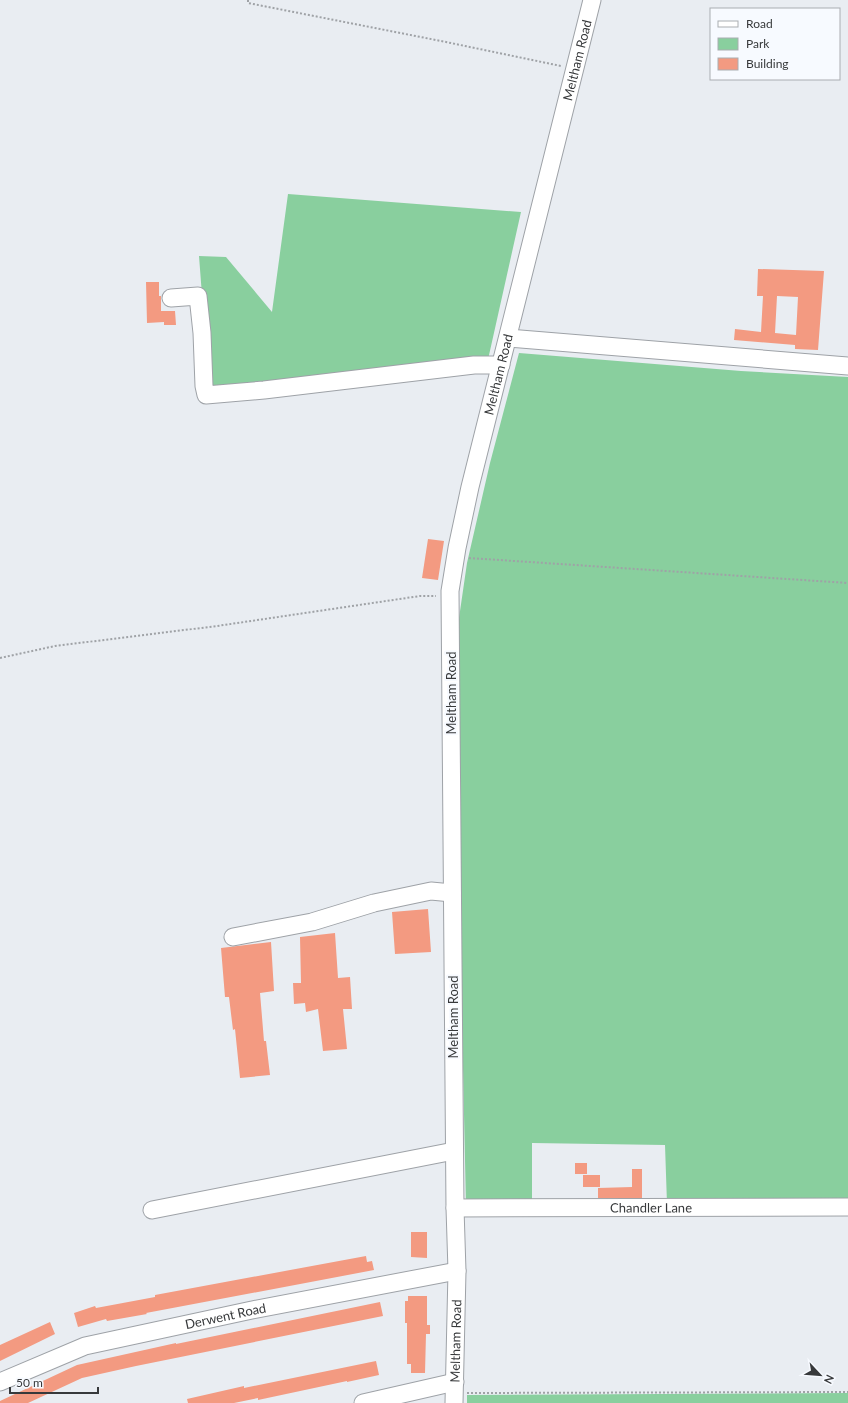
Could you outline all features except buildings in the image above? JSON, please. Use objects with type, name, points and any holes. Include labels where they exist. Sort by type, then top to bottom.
[{"type":"street","name":"Meltham Road","points":[[455,1393],[457,1271],[454,1208],[450,596],[470,487],[592,0]]},
{"type":"street","points":[[171,298],[198,296],[202,333],[204,386],[206,395],[264,390],[474,365],[501,365]]},
{"type":"street","points":[[508,338],[848,366]]},
{"type":"street","points":[[234,937],[312,922],[374,903],[431,891],[452,892]]},
{"type":"street","points":[[152,1210],[454,1151]]},
{"type":"street","name":"Chandler Lane","points":[[454,1208],[848,1207]]},
{"type":"street","name":"Derwent Road","points":[[0,1382],[85,1346],[252,1310],[457,1271]]},
{"type":"street","points":[[363,1403],[455,1393]]},
{"type":"path","points":[[248,0],[248,3],[575,69]]},
{"type":"path","points":[[456,558],[848,583]]},
{"type":"path","points":[[0,658],[55,646],[202,628],[420,596],[450,596]]},
{"type":"path","points":[[455,1393],[848,1392]]},
{"type":"green space","points":[[288,194],[521,212],[485,373],[381,379],[210,400],[199,256],[226,257],[272,312]]},
{"type":"green space","points":[[519,353],[741,371],[848,377],[848,1199],[667,1204],[665,1145],[532,1143],[532,1206],[466,1207],[462,1021],[459,618],[467,563],[490,463]]},
{"type":"green space","points":[[848,1393],[848,1403],[467,1403],[467,1395]]}]
